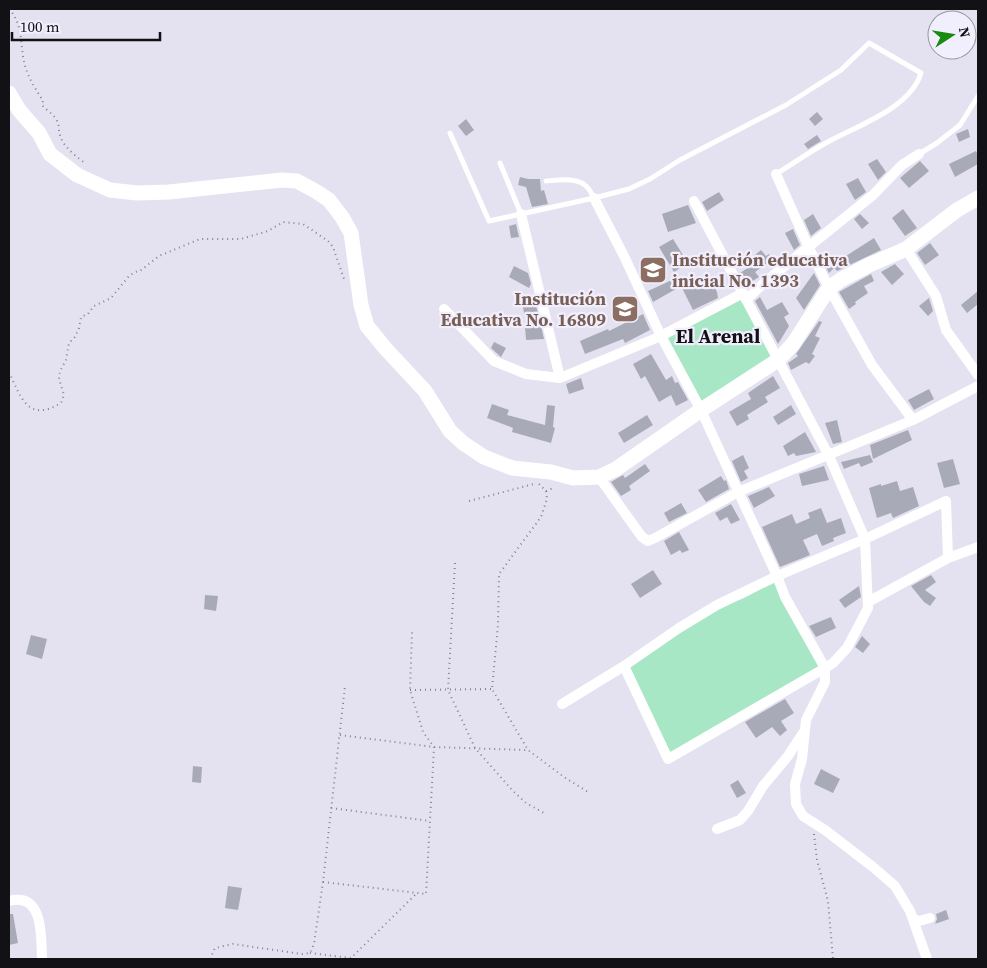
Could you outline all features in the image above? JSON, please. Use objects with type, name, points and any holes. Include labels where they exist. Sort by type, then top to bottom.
[{"type":"street","points":[[9,93],[19,110],[39,133],[50,154],[77,175],[110,190],[138,193],[169,192],[282,180],[297,181],[329,200],[342,216],[351,233],[361,305],[367,326],[426,391],[450,431],[463,443],[484,457],[512,468],[551,472],[573,478],[599,477],[616,469],[701,410],[778,360],[793,344],[829,288],[869,265],[906,249],[958,210],[978,198]]},
{"type":"street","points":[[444,309],[494,361],[526,374],[560,378],[661,336],[744,296],[808,248],[873,195],[902,165],[919,154]]},
{"type":"street","points":[[776,174],[808,248],[829,288],[872,365],[913,420]]},
{"type":"street","points":[[594,198],[624,256],[661,336],[701,410],[785,597],[826,668],[825,682],[806,720],[802,759],[795,784],[796,804],[803,816],[873,867],[895,886],[910,911],[927,959]]},
{"type":"street","points":[[624,666],[668,759],[834,663],[847,648],[868,608],[865,539],[829,456],[694,201]]},
{"type":"street","points":[[521,214],[560,378]]},
{"type":"street","points":[[906,249],[936,296],[946,330],[978,376]]},
{"type":"street","points":[[599,477],[642,537],[648,541],[738,492],[913,420],[978,386]]},
{"type":"street","points":[[562,704],[710,610],[777,576],[865,539],[946,501],[948,558]]},
{"type":"street","points":[[868,602],[948,558],[978,547]]},
{"type":"street","points":[[717,829],[740,820],[748,811],[763,786],[788,756],[805,730]]},
{"type":"street","points":[[9,902],[17,899],[30,903],[40,918],[42,959]]},
{"type":"street","points":[[913,919],[919,921],[930,918]]},
{"type":"lane","points":[[450,133],[489,221],[629,189],[650,179],[680,160],[786,105],[842,70],[869,43],[920,73],[918,82],[907,96],[891,108],[861,126],[826,143],[776,174]]},
{"type":"lane","points":[[919,154],[960,125],[978,96]]},
{"type":"lane","points":[[500,164],[521,214]]},
{"type":"lane","points":[[546,182],[563,180],[576,182],[587,186],[594,198]]},
{"type":"path","points":[[9,9],[14,14],[19,25],[26,68],[31,82],[43,101],[42,105],[56,118],[64,143],[88,166]]},
{"type":"path","points":[[9,372],[21,398],[29,407],[36,411],[47,411],[61,403],[64,395],[59,379],[60,371],[66,360],[69,343],[75,337],[79,328],[81,317],[88,314],[94,306],[110,298],[118,287],[135,272],[140,271],[159,256],[200,239],[241,239],[268,231],[283,222],[303,224],[333,247],[346,287]]},
{"type":"path","points":[[469,501],[531,484],[540,484],[546,491],[547,499],[541,517],[499,574],[498,625],[492,689],[528,750],[588,792]]},
{"type":"path","points":[[456,563],[448,690],[475,748],[512,790],[526,802],[544,813]]},
{"type":"path","points":[[323,882],[426,894],[434,747],[423,732],[410,690],[412,632]]},
{"type":"path","points":[[310,953],[314,944],[323,882],[345,686]]},
{"type":"path","points":[[410,690],[492,689]]},
{"type":"path","points":[[340,735],[434,747],[528,750]]},
{"type":"path","points":[[331,808],[431,822]]},
{"type":"path","points":[[812,822],[817,860],[828,901],[833,959]]},
{"type":"path","points":[[210,959],[216,948],[233,944],[302,954],[310,953],[351,958],[416,893]]},
{"type":"green space","points":[[742,296],[776,359],[702,407],[664,336]]},
{"type":"green space","points":[[776,580],[822,667],[670,755],[628,666],[721,607],[745,598]]},
{"type":"building","points":[[817,112],[823,119],[815,126],[809,119]]},
{"type":"building","points":[[466,119],[474,130],[466,136],[458,126]]},
{"type":"building","points":[[968,129],[970,137],[959,142],[956,134]]},
{"type":"building","points":[[817,135],[821,141],[808,149],[804,144]]},
{"type":"building","points":[[976,151],[978,164],[955,177],[949,164]]},
{"type":"building","points":[[877,159],[886,172],[878,180],[868,164]]},
{"type":"building","points":[[920,161],[929,171],[909,188],[900,178]]},
{"type":"building","points":[[520,177],[540,179],[541,191],[544,190],[548,204],[532,207],[526,187],[518,185]]},
{"type":"building","points":[[858,178],[866,192],[855,200],[846,184]]},
{"type":"building","points":[[719,192],[724,200],[707,211],[702,202]]},
{"type":"building","points":[[688,205],[696,223],[668,232],[662,214]]},
{"type":"building","points":[[903,209],[917,228],[905,236],[892,218]]},
{"type":"building","points":[[813,214],[821,228],[811,236],[804,220]]},
{"type":"building","points":[[860,214],[869,223],[862,229],[854,219]]},
{"type":"building","points":[[516,224],[519,237],[511,238],[509,226]]},
{"type":"building","points":[[793,229],[800,245],[794,250],[785,233]]},
{"type":"building","points":[[874,238],[881,250],[837,271],[832,265]]},
{"type":"building","points":[[673,239],[688,263],[674,272],[659,247]]},
{"type":"building","points":[[930,243],[939,255],[925,265],[917,253]]},
{"type":"building","points":[[761,250],[766,256],[769,254],[772,260],[755,272],[759,277],[746,285],[740,273],[754,264],[750,259]]},
{"type":"building","points":[[827,260],[834,268],[829,273],[824,263]]},
{"type":"building","points":[[895,264],[904,274],[892,285],[881,272]]},
{"type":"building","points":[[514,266],[528,273],[531,284],[529,288],[509,277]]},
{"type":"building","points":[[814,273],[820,285],[804,310],[796,298]]},
{"type":"building","points":[[871,274],[874,281],[864,286],[868,293],[849,309],[839,292]]},
{"type":"building","points":[[672,280],[676,289],[653,302],[648,291]]},
{"type":"building","points":[[712,282],[718,298],[693,310],[682,288],[693,283],[697,290]]},
{"type":"building","points":[[978,291],[978,304],[967,313],[961,305]]},
{"type":"building","points":[[760,297],[767,310],[782,302],[789,314],[784,317],[789,326],[778,344],[755,301]]},
{"type":"building","points":[[929,298],[933,311],[928,316],[919,306]]},
{"type":"building","points":[[534,299],[538,313],[525,317],[522,303]]},
{"type":"building","points":[[643,314],[650,330],[625,343],[623,339],[585,354],[580,341],[608,329],[609,331]]},
{"type":"building","points":[[819,321],[822,322],[815,336],[820,338],[812,354],[815,356],[809,364],[806,362],[791,370],[788,363],[798,356],[796,354]]},
{"type":"building","points":[[541,326],[544,339],[526,340],[525,327]]},
{"type":"building","points":[[494,342],[506,348],[501,357],[491,348]]},
{"type":"building","points":[[651,354],[666,380],[672,376],[675,383],[678,382],[688,400],[676,406],[671,395],[659,402],[645,376],[641,379],[633,364]]},
{"type":"building","points":[[773,376],[780,388],[765,397],[768,402],[747,415],[749,419],[737,426],[729,412],[751,399],[748,393]]},
{"type":"building","points":[[581,378],[584,389],[569,394],[566,384]]},
{"type":"building","points":[[929,389],[934,399],[914,410],[908,400]]},
{"type":"building","points":[[492,404],[509,410],[507,415],[545,425],[547,405],[555,406],[553,427],[555,428],[551,443],[512,432],[513,428],[487,418]]},
{"type":"building","points":[[791,405],[796,414],[778,425],[773,417]]},
{"type":"building","points":[[647,415],[653,425],[624,443],[618,433]]},
{"type":"building","points":[[837,420],[842,442],[833,444],[825,423]]},
{"type":"building","points":[[908,430],[912,440],[873,459],[870,445]]},
{"type":"building","points":[[805,432],[816,452],[796,456],[794,453],[788,456],[783,446]]},
{"type":"building","points":[[743,455],[749,468],[744,471],[748,478],[741,482],[732,461]]},
{"type":"building","points":[[870,455],[873,462],[861,467],[859,463],[844,469],[841,462]]},
{"type":"building","points":[[953,459],[960,484],[944,488],[937,463]]},
{"type":"building","points":[[645,464],[650,471],[629,486],[631,490],[621,496],[611,482],[623,475],[625,478]]},
{"type":"building","points":[[824,466],[829,480],[802,486],[799,474]]},
{"type":"building","points":[[721,476],[724,481],[726,480],[729,489],[706,502],[698,490]]},
{"type":"building","points":[[897,481],[900,491],[913,487],[919,506],[893,518],[891,513],[877,518],[869,488]]},
{"type":"building","points":[[769,487],[775,496],[754,508],[748,496]]},
{"type":"building","points":[[681,503],[687,513],[669,522],[664,513]]},
{"type":"building","points":[[731,504],[740,520],[731,524],[727,517],[720,521],[715,513]]},
{"type":"building","points":[[821,508],[827,523],[841,518],[846,533],[833,538],[834,541],[822,546],[817,534],[803,540],[810,555],[780,567],[762,527],[792,514],[796,524],[810,518],[808,513]]},
{"type":"building","points":[[679,532],[689,550],[682,553],[680,550],[671,555],[664,541]]},
{"type":"building","points":[[653,570],[662,584],[640,598],[631,584]]},
{"type":"building","points":[[931,575],[936,582],[925,590],[936,598],[930,606],[924,602],[911,586]]},
{"type":"building","points":[[859,586],[861,597],[845,608],[839,600]]},
{"type":"building","points":[[205,595],[218,596],[216,611],[204,609]]},
{"type":"building","points":[[831,617],[836,628],[816,637],[809,626]]},
{"type":"building","points":[[31,635],[47,639],[42,659],[26,654]]},
{"type":"building","points":[[862,636],[870,644],[863,653],[855,647]]},
{"type":"building","points":[[785,699],[794,713],[781,721],[787,730],[780,736],[772,727],[756,738],[745,722]]},
{"type":"building","points":[[193,766],[202,767],[201,783],[192,782]]},
{"type":"building","points":[[821,769],[840,779],[833,793],[814,784]]},
{"type":"building","points":[[738,780],[746,793],[737,798],[730,785]]},
{"type":"building","points":[[228,886],[242,888],[238,910],[225,908]]},
{"type":"building","points":[[946,910],[949,919],[935,924],[936,914]]},
{"type":"building","points":[[9,914],[13,914],[18,943],[9,945]]},
{"type":"place","name":"Institución educativa inicial No. 1393","points":[[653,270]]},
{"type":"place","name":"Institución Educativa No. 16809","points":[[625,309]]},
{"type":"district","name":"El Arenal","points":[[718,336]]}]
